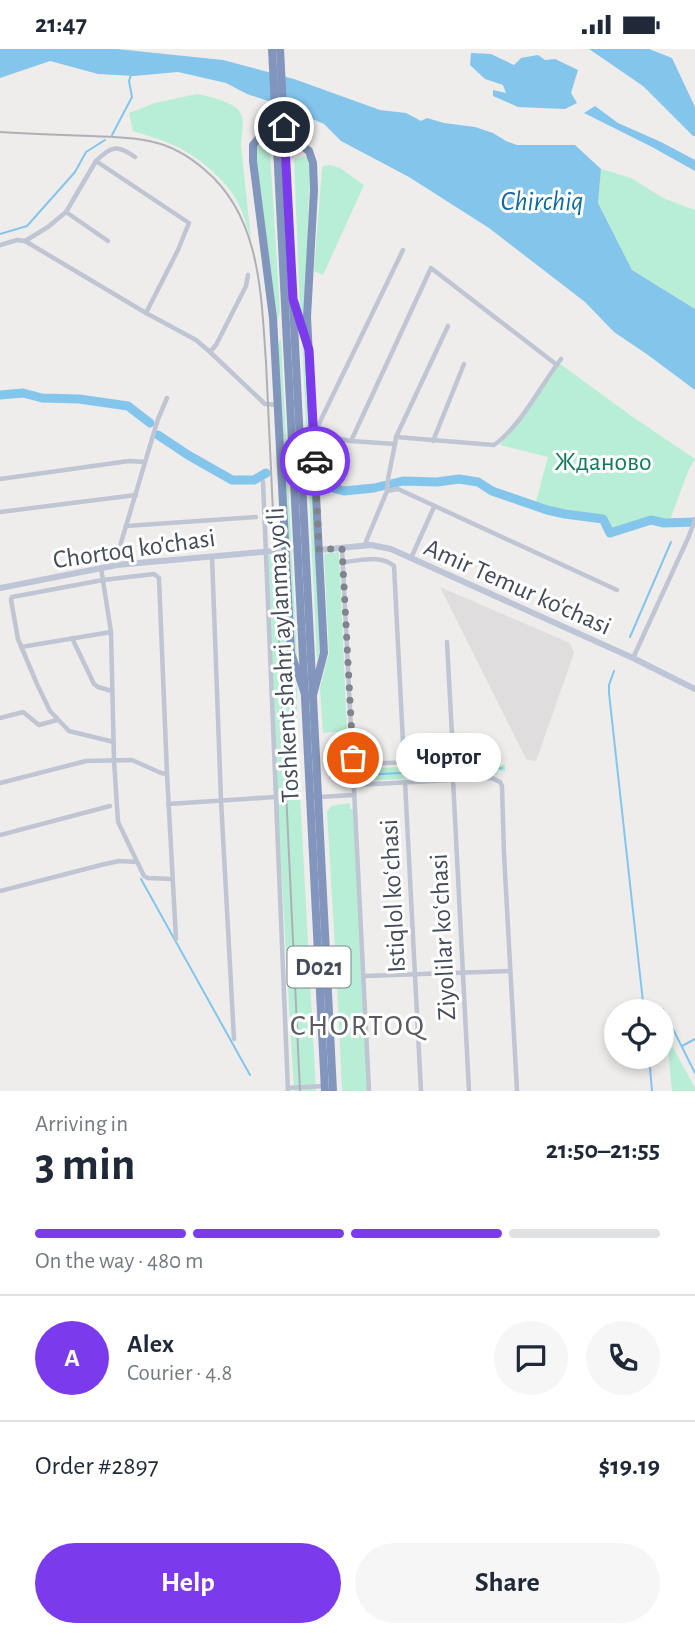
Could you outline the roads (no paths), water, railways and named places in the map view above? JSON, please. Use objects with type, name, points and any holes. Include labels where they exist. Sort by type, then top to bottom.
[{"type":"highway","name":"Toshkent shahri aylanma yoʻli","points":[[272,49],[282,153]]},
{"type":"highway","name":"Toshkent shahri aylanma yoʻli","points":[[281,49],[282,153],[328,1089]]},
{"type":"highway","points":[[265,136],[300,144],[309,151],[313,159],[314,190],[307,308],[324,653],[309,694],[291,653],[273,318],[252,147],[258,139],[265,136]]},
{"type":"highway","points":[[289,300],[309,350]]},
{"type":"highway","points":[[275,351],[289,300]]},
{"type":"main road","points":[[269,552],[282,545],[285,537]]},
{"type":"main road","name":"Amir Temur ko'chasi","points":[[319,550],[365,545],[383,547],[633,658],[695,689]]},
{"type":"main road","points":[[269,552],[283,557],[286,565]]},
{"type":"main road","name":"Chortoq ko'chasi","points":[[0,588],[117,565],[269,552]]},
{"type":"street","points":[[25,241],[66,212],[96,161],[109,150],[125,150],[135,157]]},
{"type":"street","points":[[96,161],[189,223],[146,313]]},
{"type":"street","points":[[66,212],[108,241]]},
{"type":"street","points":[[0,244],[25,241],[196,340],[265,404],[278,405]]},
{"type":"street","points":[[395,444],[351,441],[314,434],[403,250]]},
{"type":"street","points":[[351,441],[431,268],[559,362],[521,416],[497,444],[396,437]]},
{"type":"street","points":[[210,352],[246,286],[248,275]]},
{"type":"street","points":[[365,545],[388,489],[396,437],[448,326]]},
{"type":"street","points":[[433,441],[464,364]]},
{"type":"street","points":[[117,565],[117,556],[145,462],[167,398]]},
{"type":"street","points":[[0,479],[129,461],[145,462]]},
{"type":"street","points":[[263,482],[269,552],[275,797],[288,1089],[328,1089]]},
{"type":"street","points":[[388,489],[398,489],[617,590]]},
{"type":"street","points":[[0,512],[136,495]]},
{"type":"street","points":[[411,558],[434,506]]},
{"type":"street","points":[[126,526],[256,517]]},
{"type":"street","points":[[633,658],[695,519]]},
{"type":"street","points":[[342,548],[369,1091]]},
{"type":"street","points":[[212,556],[221,800],[234,1039]]},
{"type":"street","points":[[343,562],[387,559],[394,566],[404,762]]},
{"type":"street","points":[[101,568],[111,632],[118,822],[144,876],[172,879]]},
{"type":"street","points":[[114,742],[69,731],[57,720],[46,702],[18,639],[12,597],[103,580],[154,574],[160,579],[176,939]]},
{"type":"street","points":[[21,647],[111,632]]},
{"type":"street","points":[[72,638],[94,684],[112,691]]},
{"type":"street","points":[[353,764],[452,759],[447,642]]},
{"type":"street","points":[[0,718],[23,712],[39,725],[57,720]]},
{"type":"street","points":[[0,783],[72,764],[114,760],[132,760],[167,774]]},
{"type":"street","points":[[354,785],[494,778],[502,786],[517,1091]]},
{"type":"street","name":"Ziyolilar koʻchasi","points":[[453,780],[469,1091]]},
{"type":"street","name":"Istiqlol koʻchasi","points":[[405,782],[421,1091]]},
{"type":"street","points":[[314,798],[354,795]]},
{"type":"street","points":[[168,804],[275,797]]},
{"type":"street","points":[[0,835],[110,806]]},
{"type":"street","points":[[0,891],[101,865],[122,861],[137,862]]},
{"type":"street","points":[[364,976],[510,971]]},
{"type":"water","name":"Chirchiq","points":[[0,49],[117,49],[223,60],[294,79],[380,110],[406,113],[421,121],[427,118],[475,127],[517,145],[575,145],[601,169],[598,203],[632,270],[695,309],[695,390],[614,332],[585,302],[489,228],[409,177],[341,141],[324,124],[226,83],[178,72],[134,76],[98,74],[50,61],[0,78]]},
{"type":"water","points":[[589,49],[649,49],[672,58],[695,107],[695,136],[643,86]]},
{"type":"water","points":[[471,53],[491,54],[514,65],[521,58],[538,55],[545,60],[555,59],[578,70],[571,93],[577,103],[565,109],[518,107],[493,96],[493,90],[506,93],[503,85],[485,79],[470,65]]},
{"type":"water","points":[[595,106],[618,123],[695,160],[695,171],[584,113]]},
{"type":"waterway","points":[[112,135],[132,97],[129,81],[131,75]]},
{"type":"waterway","points":[[0,234],[27,226],[75,172],[86,152],[105,140]]},
{"type":"waterway","points":[[0,395],[23,393],[42,398],[79,399],[128,406],[150,423]]},
{"type":"waterway","points":[[158,435],[232,480],[254,480],[266,473]]},
{"type":"waterway","points":[[326,468],[325,486],[344,491],[403,481],[437,482],[459,479],[478,482],[492,491],[547,510],[603,519],[610,533],[651,520],[664,523],[695,522]]},
{"type":"waterway","points":[[630,637],[671,542]]},
{"type":"waterway","points":[[614,671],[609,693],[643,999]]},
{"type":"waterway","points":[[361,775],[502,768]]},
{"type":"waterway","points":[[330,777],[350,776]]},
{"type":"waterway","points":[[141,879],[250,1075]]},
{"type":"waterway","points":[[674,1031],[695,1073]]},
{"type":"waterway","points":[[682,1046],[695,1039]]},
{"type":"waterway","points":[[650,1069],[652,1091]]},
{"type":"railway","points":[[0,132],[127,138],[172,148],[199,165],[223,189],[248,234],[259,284],[266,362],[300,1091]]},
{"type":"place","name":"Чортог","points":[[353,758]]},
{"type":"district","name":"CHORTOQ","points":[[358,1025]]},
{"type":"park label","name":"Жданово","points":[[603,461]]}]
